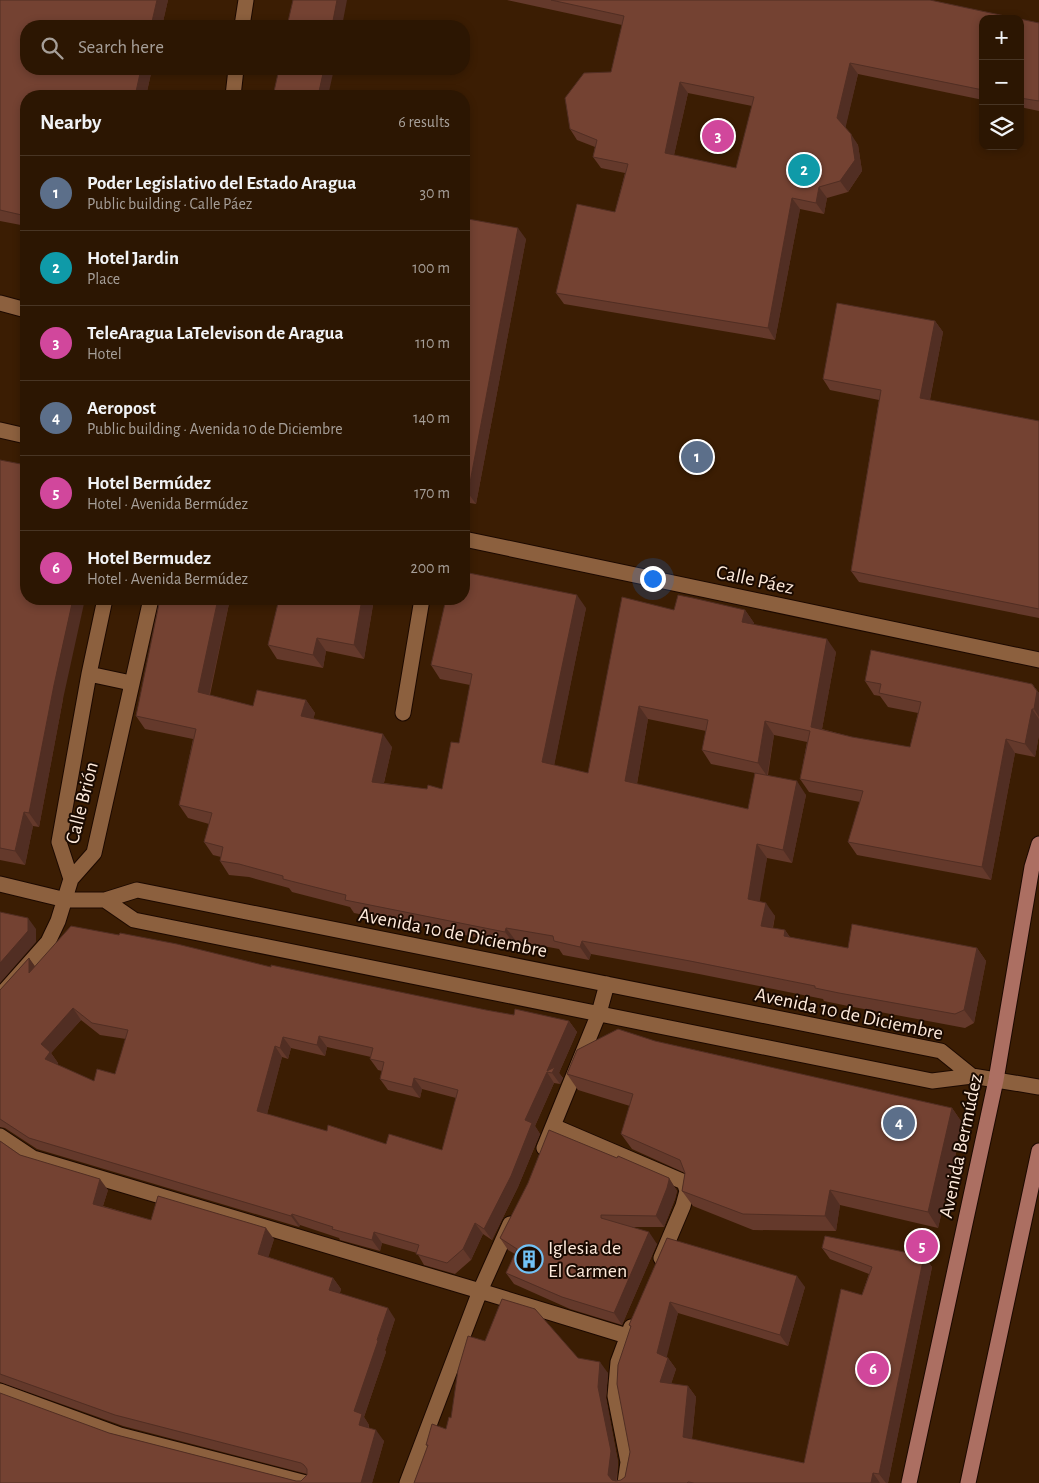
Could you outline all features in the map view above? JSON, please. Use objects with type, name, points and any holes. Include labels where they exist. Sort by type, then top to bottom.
[{"type":"street","points":[[243,20],[246,0]]},
{"type":"street","points":[[234,90],[235,75]]},
{"type":"street","points":[[0,303],[20,308]]},
{"type":"street","points":[[0,430],[20,435]]},
{"type":"street","name":"Calle Páez","points":[[470,540],[1039,660]]},
{"type":"street","name":"Calle Brión","points":[[71,879],[59,842],[89,674],[104,605]]},
{"type":"street","name":"Calle Brión","points":[[71,879],[94,853],[150,605]]},
{"type":"street","points":[[403,713],[421,605]]},
{"type":"street","points":[[89,674],[131,683]]},
{"type":"street","name":"Avenida Bermúdez","points":[[909,1483],[996,1080],[1032,867],[1039,844]]},
{"type":"street","points":[[0,996],[48,942],[66,900],[71,879]]},
{"type":"street","name":"Avenida 10 de Diciembre","points":[[0,884],[66,900],[105,900],[137,890],[941,1051],[972,1076]]},
{"type":"street","points":[[105,900],[134,920],[600,1013],[932,1082],[972,1076],[1039,1088]]},
{"type":"street","points":[[538,1163],[600,1013],[607,984]]},
{"type":"street","points":[[553,1126],[684,1182],[686,1191],[683,1206],[654,1276]]},
{"type":"street","points":[[0,1136],[33,1158],[480,1290],[627,1336]]},
{"type":"street","points":[[968,1483],[1039,1151]]},
{"type":"street","points":[[407,1483],[480,1290],[515,1214]]},
{"type":"street","points":[[625,1483],[628,1462],[615,1396],[618,1362],[639,1310]]},
{"type":"street","points":[[0,1391],[120,1435],[306,1483]]},
{"type":"building","points":[[0,0],[157,0],[152,20],[20,20],[20,75],[140,75],[136,90],[20,90],[20,215],[0,210]]},
{"type":"building","points":[[293,0],[337,0],[333,20],[288,20]]},
{"type":"building","points":[[551,0],[930,0],[1000,15],[979,15],[979,89],[850,63],[837,118],[851,134],[855,160],[840,181],[819,187],[816,203],[792,198],[768,328],[556,293],[577,204],[615,212],[628,164],[593,157],[597,140],[570,129],[565,98],[584,73],[611,72],[624,16]],"holes":[[[680,82],[754,97],[736,168],[665,153]]]},
{"type":"building","points":[[1024,20],[1039,23],[1039,101],[1024,99]]},
{"type":"building","points":[[278,75],[323,75],[319,90],[274,90]]},
{"type":"building","points":[[470,219],[518,228],[470,482]]},
{"type":"building","points":[[837,303],[935,321],[920,398],[1039,421],[1039,609],[851,571],[881,390],[823,379]]},
{"type":"building","points":[[0,460],[20,464],[20,605],[72,605],[29,813],[24,812],[15,851],[0,848]]},
{"type":"building","points":[[470,573],[577,595],[542,762],[588,773],[622,597],[674,610],[678,595],[693,598],[745,610],[742,622],[827,639],[811,727],[852,737],[910,747],[921,702],[879,693],[881,684],[865,681],[871,650],[1032,684],[1037,691],[1025,744],[1006,739],[982,867],[848,842],[863,791],[800,779],[810,731],[765,721],[758,763],[702,750],[708,720],[639,706],[625,781],[748,809],[755,773],[797,781],[783,850],[757,844],[748,899],[766,903],[761,926],[785,930],[784,936],[848,948],[852,924],[977,948],[964,1010],[955,1014],[839,993],[815,988],[815,986],[690,961],[582,941],[580,947],[554,941],[553,936],[506,928],[505,932],[345,900],[346,895],[283,879],[283,876],[239,864],[220,861],[223,847],[204,842],[212,813],[179,805],[196,729],[136,716],[159,605],[217,605],[198,692],[253,706],[257,690],[306,700],[301,716],[383,734],[372,782],[427,789],[428,785],[442,789],[451,742],[459,743],[472,674],[431,665],[445,605],[470,605]]},
{"type":"building","points":[[278,605],[361,605],[354,645],[317,638],[313,655],[268,645]]},
{"type":"building","points":[[0,912],[28,918],[28,931],[0,963]]},
{"type":"building","points":[[71,926],[177,944],[271,967],[271,965],[486,1010],[514,1015],[515,1009],[569,1021],[547,1071],[555,1067],[552,1073],[547,1072],[525,1120],[532,1123],[511,1176],[484,1229],[475,1223],[463,1249],[447,1263],[416,1254],[419,1245],[374,1232],[372,1240],[332,1229],[333,1227],[292,1214],[291,1216],[29,1138],[0,1119],[0,990],[29,958],[29,973]],"holes":[[[73,1008],[92,1023],[128,1030],[115,1074],[97,1069],[94,1081],[45,1059],[50,1052],[41,1044]],[[319,1036],[373,1048],[370,1059],[384,1062],[380,1079],[412,1087],[414,1078],[458,1090],[442,1150],[389,1134],[386,1144],[328,1125],[327,1131],[257,1111],[275,1046],[280,1048],[283,1037],[317,1045]]]},
{"type":"building","points":[[618,1029],[655,1041],[952,1108],[928,1212],[830,1190],[825,1216],[743,1214],[682,1191],[685,1173],[680,1160],[621,1134],[633,1094],[567,1074],[577,1050]]},
{"type":"building","points":[[549,1130],[669,1178],[656,1216],[601,1215],[601,1218],[649,1232],[614,1313],[562,1297],[506,1273],[517,1249],[500,1238],[528,1183]]},
{"type":"building","points":[[0,1141],[20,1155],[100,1179],[93,1204],[151,1220],[158,1196],[266,1228],[258,1254],[333,1278],[329,1290],[388,1308],[354,1411],[362,1414],[359,1425],[376,1430],[361,1483],[0,1483],[0,1393],[109,1433],[296,1481],[301,1481],[307,1475],[307,1469],[301,1463],[115,1415],[0,1374]]},
{"type":"building","points":[[825,1236],[924,1256],[879,1474],[873,1473],[871,1483],[414,1483],[428,1445],[426,1445],[432,1424],[446,1429],[449,1417],[451,1418],[458,1370],[468,1336],[485,1341],[502,1299],[535,1309],[578,1358],[600,1362],[598,1387],[611,1451],[608,1475],[612,1480],[616,1481],[625,1477],[630,1452],[617,1384],[618,1365],[631,1326],[629,1325],[667,1238],[797,1276],[780,1335],[670,1302],[657,1353],[668,1358],[660,1382],[688,1386],[683,1437],[804,1463],[841,1289],[862,1295],[872,1267],[822,1248]]},
{"type":"place","name":"TeleAragua LaTelevison de Aragua","points":[[718,136]]},
{"type":"place","name":"Hotel Jardin","points":[[804,170]]},
{"type":"place","name":"Poder Legislativo del Estado Aragua","points":[[697,457]]},
{"type":"place","name":"Aeropost","points":[[899,1123]]},
{"type":"place","name":"Hotel Bermúdez","points":[[922,1246]]},
{"type":"place","name":"Iglesia de El Carmen","points":[[529,1259]]},
{"type":"place","name":"Hotel Bermudez","points":[[873,1369]]}]
